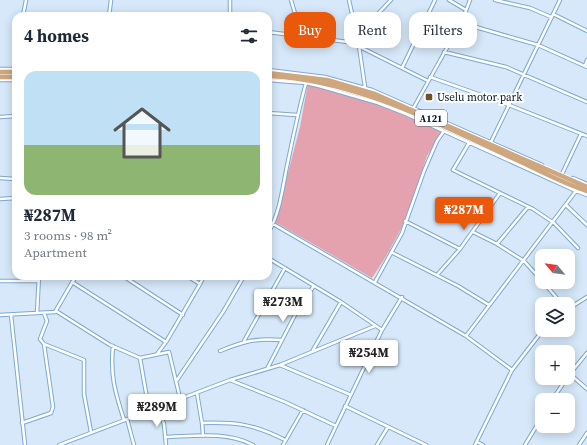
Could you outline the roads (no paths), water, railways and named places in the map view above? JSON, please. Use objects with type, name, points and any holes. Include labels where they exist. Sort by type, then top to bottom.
[{"type":"highway","points":[[0,72],[12,72]]},
{"type":"highway","name":"A121","points":[[272,72],[327,80],[375,94],[587,188]]},
{"type":"highway","name":"A121","points":[[272,76],[329,85],[375,98],[587,191]]},
{"type":"highway","points":[[0,77],[12,77]]},
{"type":"street","points":[[24,12],[26,0]]},
{"type":"street","points":[[110,12],[111,0]]},
{"type":"street","points":[[230,0],[230,12]]},
{"type":"street","points":[[291,0],[295,12]]},
{"type":"street","points":[[349,0],[351,12]]},
{"type":"street","points":[[380,12],[392,0]]},
{"type":"street","points":[[402,68],[435,0]]},
{"type":"street","points":[[448,0],[466,10],[470,0]]},
{"type":"street","points":[[495,0],[530,8],[551,18]]},
{"type":"street","points":[[491,142],[560,0]]},
{"type":"street","points":[[553,14],[587,31]]},
{"type":"street","points":[[477,27],[538,45],[586,66],[587,60]]},
{"type":"street","points":[[272,33],[284,34]]},
{"type":"street","points":[[359,48],[365,88]]},
{"type":"street","points":[[363,48],[428,81]]},
{"type":"street","points":[[414,107],[446,48]]},
{"type":"street","points":[[444,52],[506,67],[587,102]]},
{"type":"street","points":[[0,69],[12,69]]},
{"type":"street","points":[[272,71],[325,77],[365,88],[414,107],[587,184]]},
{"type":"street","points":[[430,77],[509,105],[587,136]]},
{"type":"street","points":[[0,80],[12,80]]},
{"type":"street","points":[[272,80],[306,83],[378,103],[469,142],[576,191],[587,194]]},
{"type":"street","points":[[306,83],[297,115],[282,193],[273,225],[402,297],[466,336],[512,370]]},
{"type":"street","points":[[272,113],[297,115]]},
{"type":"street","points":[[0,117],[12,116]]},
{"type":"street","points":[[375,282],[402,233],[424,171],[437,141],[444,131]]},
{"type":"street","points":[[562,174],[581,134]]},
{"type":"street","points":[[469,142],[453,170],[528,207],[554,223],[578,248]]},
{"type":"street","points":[[0,178],[12,180]]},
{"type":"street","points":[[466,336],[554,223],[576,191]]},
{"type":"street","points":[[437,275],[460,249],[500,193]]},
{"type":"street","points":[[0,199],[12,198]]},
{"type":"street","points":[[566,205],[587,225]]},
{"type":"street","points":[[497,244],[506,231],[528,207]]},
{"type":"street","points":[[406,221],[460,249]]},
{"type":"street","points":[[473,232],[497,244],[524,261],[535,274]]},
{"type":"street","points":[[391,252],[437,275],[489,305]]},
{"type":"street","points":[[272,260],[341,302],[382,330]]},
{"type":"street","points":[[244,341],[286,268]]},
{"type":"street","points":[[129,280],[183,315]]},
{"type":"street","points":[[194,280],[200,284]]},
{"type":"street","points":[[157,354],[183,315],[202,280]]},
{"type":"street","points":[[177,380],[223,312],[242,280]]},
{"type":"street","points":[[0,281],[39,281],[37,313]]},
{"type":"street","points":[[56,311],[72,282],[166,342]]},
{"type":"street","points":[[267,369],[295,315],[314,286]]},
{"type":"street","points":[[548,289],[556,297]]},
{"type":"street","points":[[327,445],[382,330],[402,297]]},
{"type":"street","points":[[575,305],[587,297]]},
{"type":"street","points":[[312,351],[341,302]]},
{"type":"street","points":[[0,315],[56,311],[113,346],[140,358],[169,352],[177,380],[180,398]]},
{"type":"street","points":[[22,423],[46,416],[51,413],[53,407],[44,344],[40,338],[47,321],[44,313]]},
{"type":"street","points":[[11,315],[25,445]]},
{"type":"street","points":[[58,445],[149,410],[158,408],[180,398],[230,380],[280,365],[376,326]]},
{"type":"street","points":[[483,445],[476,443],[512,370],[538,337]]},
{"type":"street","points":[[220,351],[244,341],[264,339],[282,340]]},
{"type":"street","points":[[44,344],[84,360],[84,394],[91,432]]},
{"type":"street","points":[[113,346],[111,369],[115,394],[134,445]]},
{"type":"street","points":[[575,368],[587,353]]},
{"type":"street","points":[[140,358],[149,410]]},
{"type":"street","points":[[280,365],[351,395]]},
{"type":"street","points":[[230,380],[303,410],[336,426]]},
{"type":"street","points":[[575,381],[587,389]]},
{"type":"street","points":[[196,393],[203,435]]},
{"type":"street","points":[[345,406],[426,445]]},
{"type":"street","points":[[158,408],[164,424],[166,445]]},
{"type":"street","points":[[283,445],[303,410]]},
{"type":"street","points":[[202,423],[234,422],[250,425],[285,440]]},
{"type":"street","points":[[377,445],[388,427]]},
{"type":"street","points":[[525,445],[535,429]]},
{"type":"street","points":[[580,445],[587,433]]},
{"type":"street","points":[[166,438],[203,435],[237,438],[253,445]]},
{"type":"place","name":"Uselu motor park","points":[[429,97]]}]
